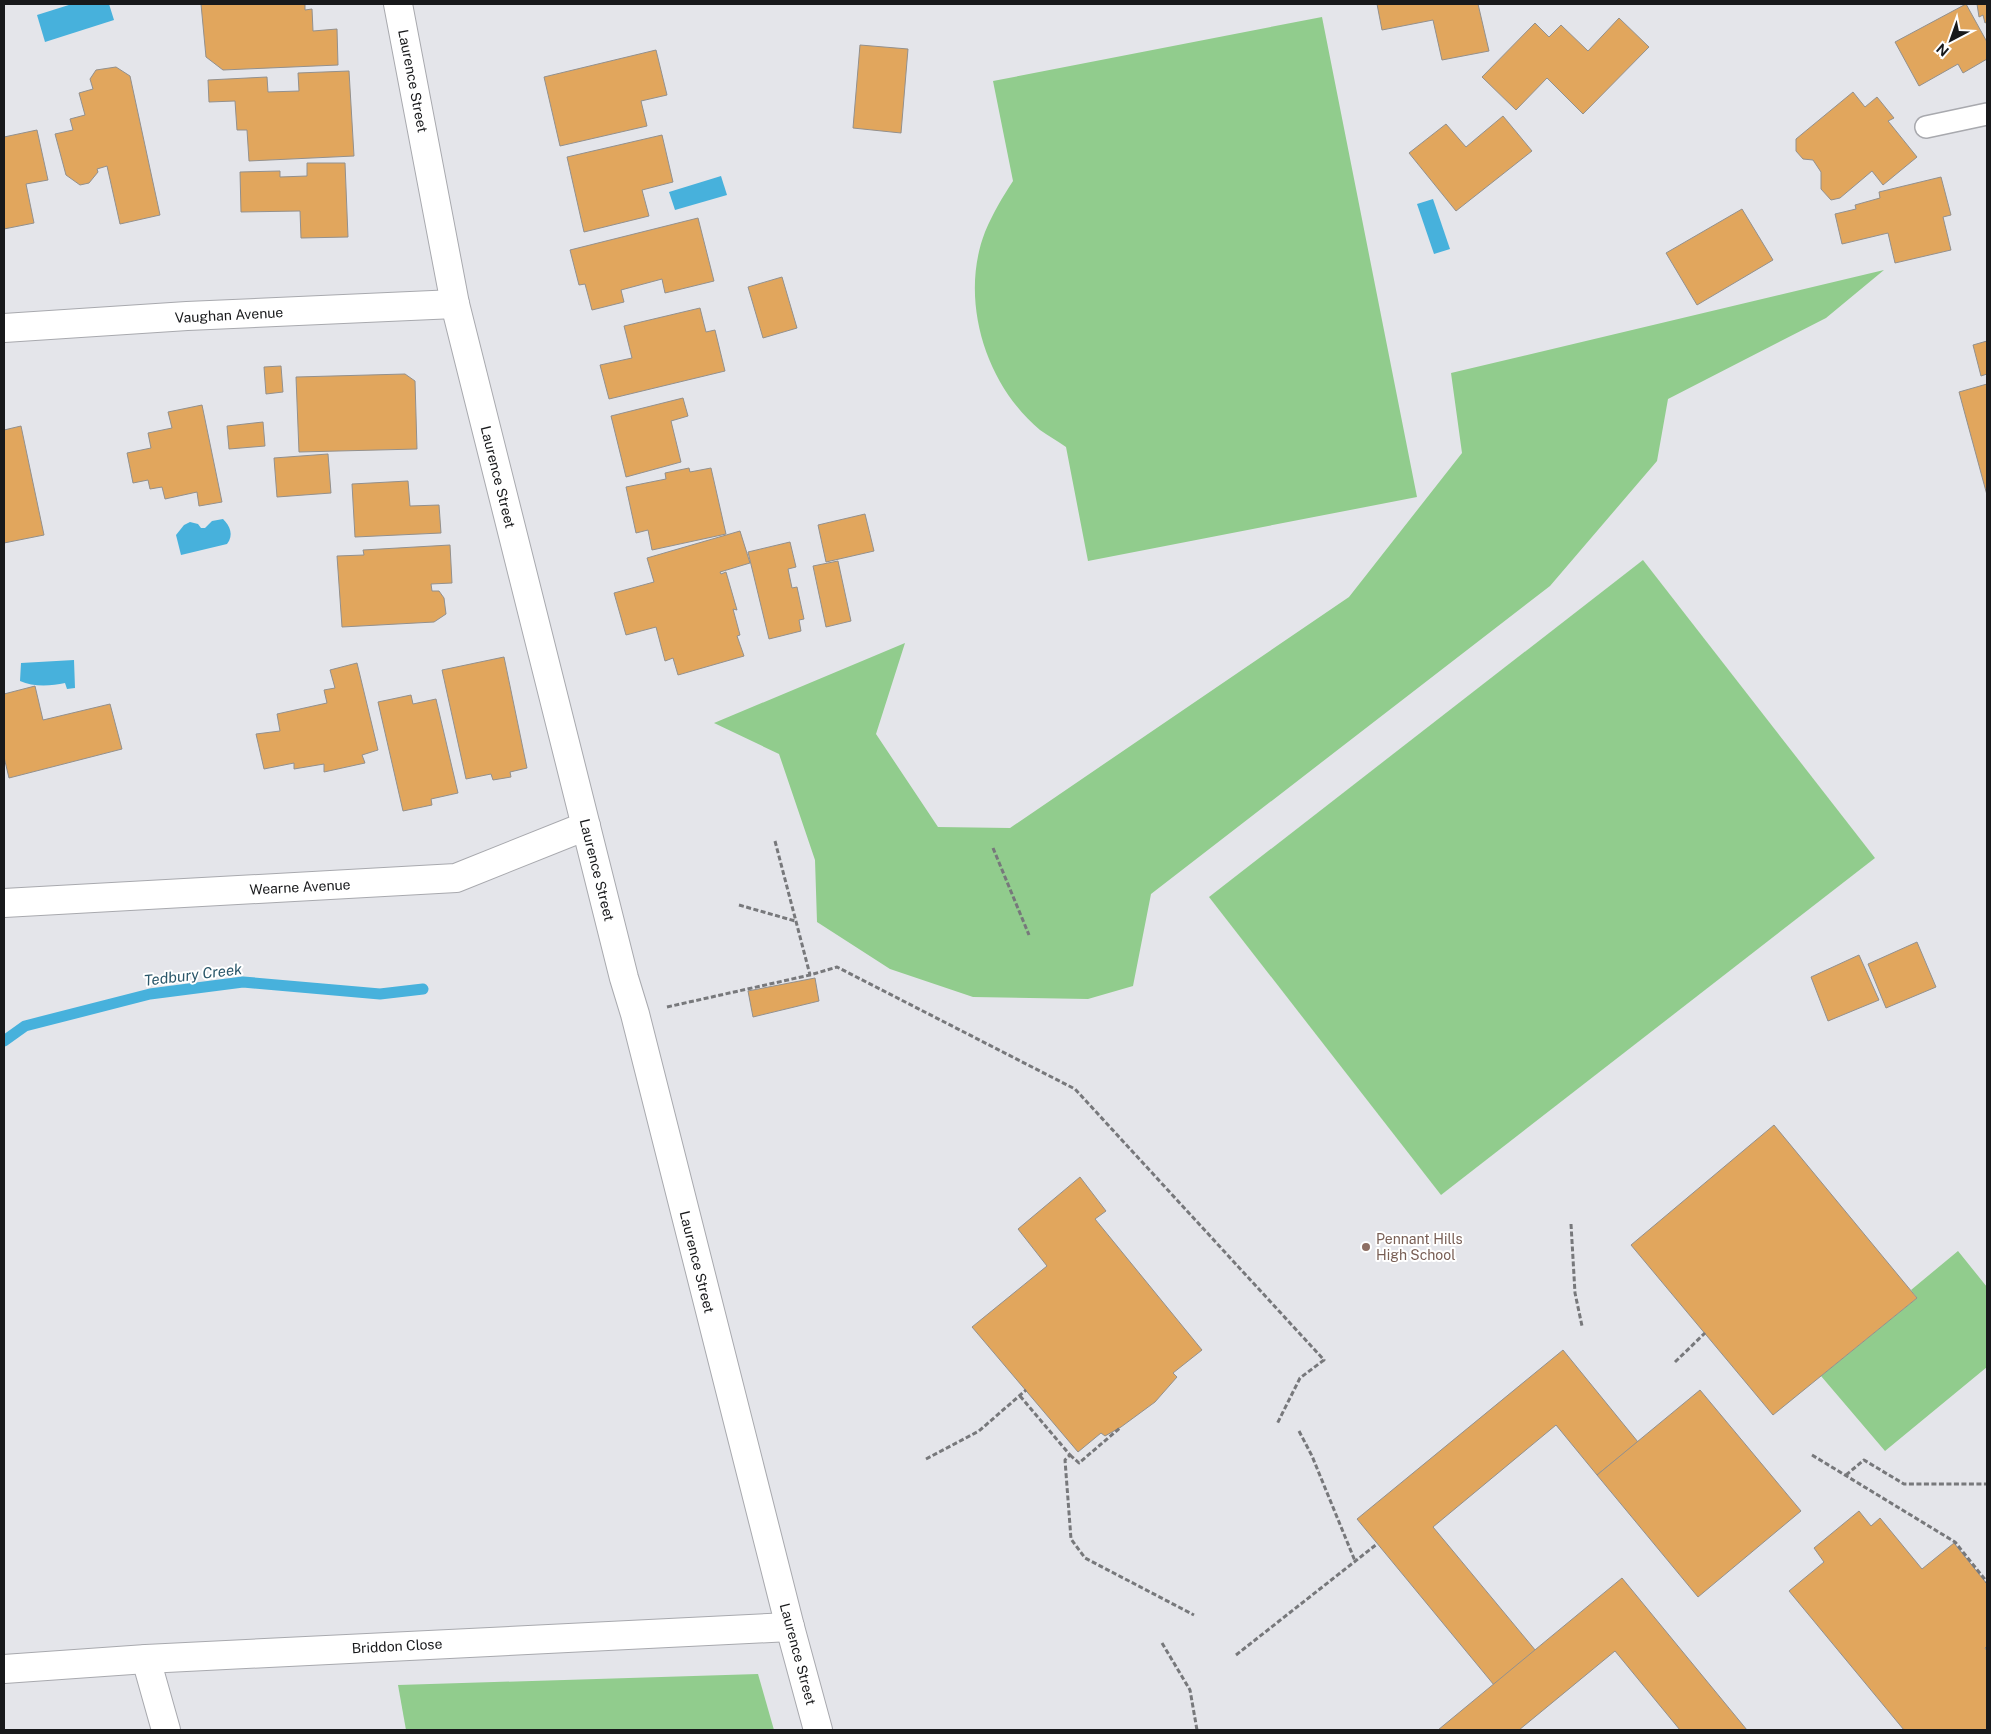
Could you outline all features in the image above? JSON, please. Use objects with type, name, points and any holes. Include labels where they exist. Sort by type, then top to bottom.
[{"type":"street","name":"Laurence Street","points":[[398,4],[455,304],[586,826],[790,1627],[818,1730]]},
{"type":"street","name":"Vaughan Avenue","points":[[4,328],[188,316],[455,304]]},
{"type":"street","name":"Wearne Avenue","points":[[4,904],[456,878],[586,826]]},
{"type":"street","name":"Briddon Close","points":[[4,1669],[146,1659],[790,1627]]},
{"type":"street","points":[[146,1659],[166,1730]]},
{"type":"lane","points":[[1926,127],[1987,114]]},
{"type":"path","points":[[775,841],[810,975]]},
{"type":"path","points":[[993,848],[1029,935]]},
{"type":"path","points":[[739,905],[796,921]]},
{"type":"path","points":[[635,1014],[837,968],[1075,1089],[1324,1360],[1300,1378],[1276,1424]]},
{"type":"path","points":[[1571,1224],[1575,1293],[1582,1326]]},
{"type":"path","points":[[1675,1362],[1705,1333]]},
{"type":"path","points":[[926,1458],[979,1431],[1026,1390]]},
{"type":"path","points":[[1020,1396],[1079,1463],[1121,1427]]},
{"type":"path","points":[[1299,1431],[1312,1456],[1355,1561]]},
{"type":"path","points":[[1070,1455],[1065,1460],[1071,1539],[1085,1558],[1194,1615]]},
{"type":"path","points":[[1812,1455],[1955,1542],[1987,1582]]},
{"type":"path","points":[[1846,1475],[1864,1460],[1904,1484],[1987,1484]]},
{"type":"path","points":[[1236,1655],[1377,1544]]},
{"type":"path","points":[[1162,1643],[1190,1690],[1197,1730]]},
{"type":"green space","points":[[1322,17],[1417,497],[1088,561],[1066,447],[1040,430],[1021,411],[1005,389],[992,365],[982,339],[976,312],[975,285],[978,258],[985,232],[1013,181],[993,81]]},
{"type":"green space","points":[[1884,270],[1826,318],[1668,399],[1657,461],[1550,586],[1151,894],[1133,986],[1088,999],[973,997],[890,969],[817,922],[815,860],[779,754],[714,723],[905,643],[876,734],[938,827],[1010,828],[1349,597],[1462,453],[1451,373]]},
{"type":"green space","points":[[1643,560],[1875,858],[1441,1195],[1209,897]]},
{"type":"green space","points":[[1958,1251],[1987,1287],[1987,1367],[1885,1451],[1821,1376],[1917,1298],[1911,1290]]},
{"type":"green space","points":[[758,1674],[774,1730],[406,1730],[398,1685]]},
{"type":"water","points":[[72,4],[109,4],[114,20],[45,42],[37,15]]},
{"type":"water","points":[[721,176],[727,195],[675,210],[669,192]]},
{"type":"water","points":[[1433,199],[1450,249],[1434,254],[1417,204]]},
{"type":"water","points":[[223,519],[228,525],[231,534],[227,544],[181,555],[176,535],[184,525],[190,522],[205,528],[212,521]]},
{"type":"water","points":[[74,660],[75,688],[67,689],[65,683],[42,685],[20,681],[21,663]]},
{"type":"building","points":[[201,4],[305,4],[305,10],[312,9],[313,31],[337,29],[338,65],[223,70],[206,57]]},
{"type":"building","points":[[1377,4],[1478,4],[1489,51],[1442,60],[1433,20],[1382,30]]},
{"type":"building","points":[[1966,4],[1987,42],[1987,59],[1963,73],[1958,64],[1919,86],[1895,42]]},
{"type":"building","points":[[1977,4],[1987,4],[1987,22],[1985,23],[1983,15],[1979,17]]},
{"type":"building","points":[[1619,18],[1649,47],[1583,114],[1547,78],[1516,110],[1482,77],[1535,23],[1549,37],[1561,25],[1588,51]]},
{"type":"building","points":[[860,45],[908,49],[901,133],[853,128]]},
{"type":"building","points":[[656,50],[667,95],[641,101],[647,126],[560,146],[544,77]]},
{"type":"building","points":[[116,67],[130,76],[160,215],[120,224],[107,166],[97,169],[98,172],[89,183],[80,185],[66,175],[55,134],[73,130],[70,119],[85,115],[79,93],[93,89],[90,79],[96,70]]},
{"type":"building","points":[[349,71],[354,156],[249,161],[247,130],[237,130],[235,101],[209,102],[208,80],[267,77],[268,92],[299,91],[298,73]]},
{"type":"building","points":[[1853,92],[1865,107],[1877,97],[1894,118],[1888,121],[1917,157],[1883,185],[1872,171],[1840,198],[1831,200],[1821,189],[1821,172],[1813,160],[1803,159],[1796,151],[1796,139]]},
{"type":"building","points":[[1503,116],[1532,151],[1456,211],[1409,153],[1446,124],[1466,147]]},
{"type":"building","points":[[37,130],[48,180],[26,184],[34,223],[4,229],[4,137]]},
{"type":"building","points":[[662,135],[673,182],[642,190],[649,216],[584,232],[567,157]]},
{"type":"building","points":[[307,163],[345,163],[348,237],[301,238],[300,211],[241,212],[240,172],[280,171],[280,177],[307,176]]},
{"type":"building","points":[[1941,177],[1951,215],[1943,217],[1951,250],[1895,263],[1888,233],[1842,244],[1835,214],[1856,209],[1855,205],[1880,198],[1879,192]]},
{"type":"building","points":[[1742,209],[1773,260],[1697,305],[1666,253]]},
{"type":"building","points":[[698,218],[714,281],[665,293],[662,279],[621,290],[624,302],[592,310],[585,284],[579,285],[570,250]]},
{"type":"building","points":[[782,277],[797,328],[763,338],[748,287]]},
{"type":"building","points":[[700,308],[706,332],[715,330],[725,371],[609,399],[600,365],[632,358],[624,326]]},
{"type":"building","points":[[1987,341],[1987,374],[1981,376],[1973,345]]},
{"type":"building","points":[[281,366],[283,392],[266,394],[264,367]]},
{"type":"building","points":[[405,374],[415,381],[417,449],[299,452],[296,377]]},
{"type":"building","points":[[1987,384],[1987,495],[1959,392]]},
{"type":"building","points":[[683,398],[688,416],[671,421],[681,462],[626,477],[611,416]]},
{"type":"building","points":[[202,405],[222,502],[199,506],[197,492],[165,499],[162,487],[150,489],[148,480],[133,483],[127,453],[151,448],[148,433],[172,428],[168,412]]},
{"type":"building","points":[[263,422],[265,446],[229,449],[227,426]]},
{"type":"building","points":[[21,426],[44,535],[4,543],[4,430]]},
{"type":"building","points":[[328,454],[331,493],[277,497],[274,458]]},
{"type":"building","points":[[689,468],[690,472],[711,468],[726,534],[652,550],[648,530],[636,533],[626,487],[666,479],[665,473]]},
{"type":"building","points":[[408,481],[410,506],[439,505],[441,533],[355,537],[352,484]]},
{"type":"building","points":[[865,514],[874,551],[826,562],[818,525]]},
{"type":"building","points":[[740,531],[750,563],[720,572],[721,574],[726,572],[737,610],[733,609],[740,635],[737,636],[744,656],[678,675],[673,658],[665,661],[656,627],[626,635],[614,593],[654,582],[647,558]]},
{"type":"building","points":[[790,542],[796,567],[788,569],[792,588],[797,587],[804,619],[799,620],[801,631],[769,639],[748,552]]},
{"type":"building","points":[[450,545],[452,583],[431,584],[432,591],[439,591],[444,598],[446,614],[434,622],[342,627],[337,556],[364,555],[363,550]]},
{"type":"building","points":[[838,561],[851,621],[826,627],[813,566]]},
{"type":"building","points":[[504,657],[527,768],[510,772],[511,777],[493,780],[491,774],[466,779],[442,670]]},
{"type":"building","points":[[357,663],[378,750],[362,755],[365,763],[324,772],[324,764],[294,769],[294,763],[264,769],[256,734],[280,731],[277,714],[327,703],[324,690],[335,688],[330,670]]},
{"type":"building","points":[[35,686],[43,720],[110,704],[122,749],[9,778],[4,757],[4,694]]},
{"type":"building","points":[[411,695],[413,704],[436,699],[458,793],[431,799],[432,805],[403,811],[378,702]]},
{"type":"building","points":[[1917,942],[1936,987],[1886,1008],[1868,964]]},
{"type":"building","points":[[1859,955],[1879,1000],[1828,1021],[1811,977]]},
{"type":"building","points":[[815,978],[819,1001],[753,1017],[748,991]]},
{"type":"building","points":[[1774,1125],[1917,1298],[1773,1415],[1631,1245]]},
{"type":"building","points":[[1080,1177],[1106,1211],[1095,1219],[1202,1350],[1173,1373],[1177,1377],[1155,1402],[1121,1427],[1105,1436],[1101,1433],[1078,1452],[972,1327],[1047,1266],[1018,1229]]},
{"type":"building","points":[[1563,1350],[1638,1442],[1597,1475],[1556,1425],[1433,1527],[1536,1651],[1494,1685],[1357,1519]]},
{"type":"building","points":[[1700,1390],[1801,1511],[1698,1597],[1597,1475]]},
{"type":"building","points":[[1859,1511],[1871,1526],[1880,1518],[1922,1569],[1954,1543],[1987,1584],[1987,1646],[1985,1648],[1987,1651],[1987,1730],[1904,1730],[1789,1591],[1824,1562],[1814,1548]]},
{"type":"building","points":[[1622,1578],[1747,1730],[1680,1730],[1615,1651],[1519,1730],[1438,1730]]},
{"type":"waterway","name":"Tedbury Creek","points":[[4,1041],[25,1026],[150,994],[243,982],[380,994],[423,989]]},
{"type":"place","name":"Pennant Hills High School","points":[[1366,1247]]}]
